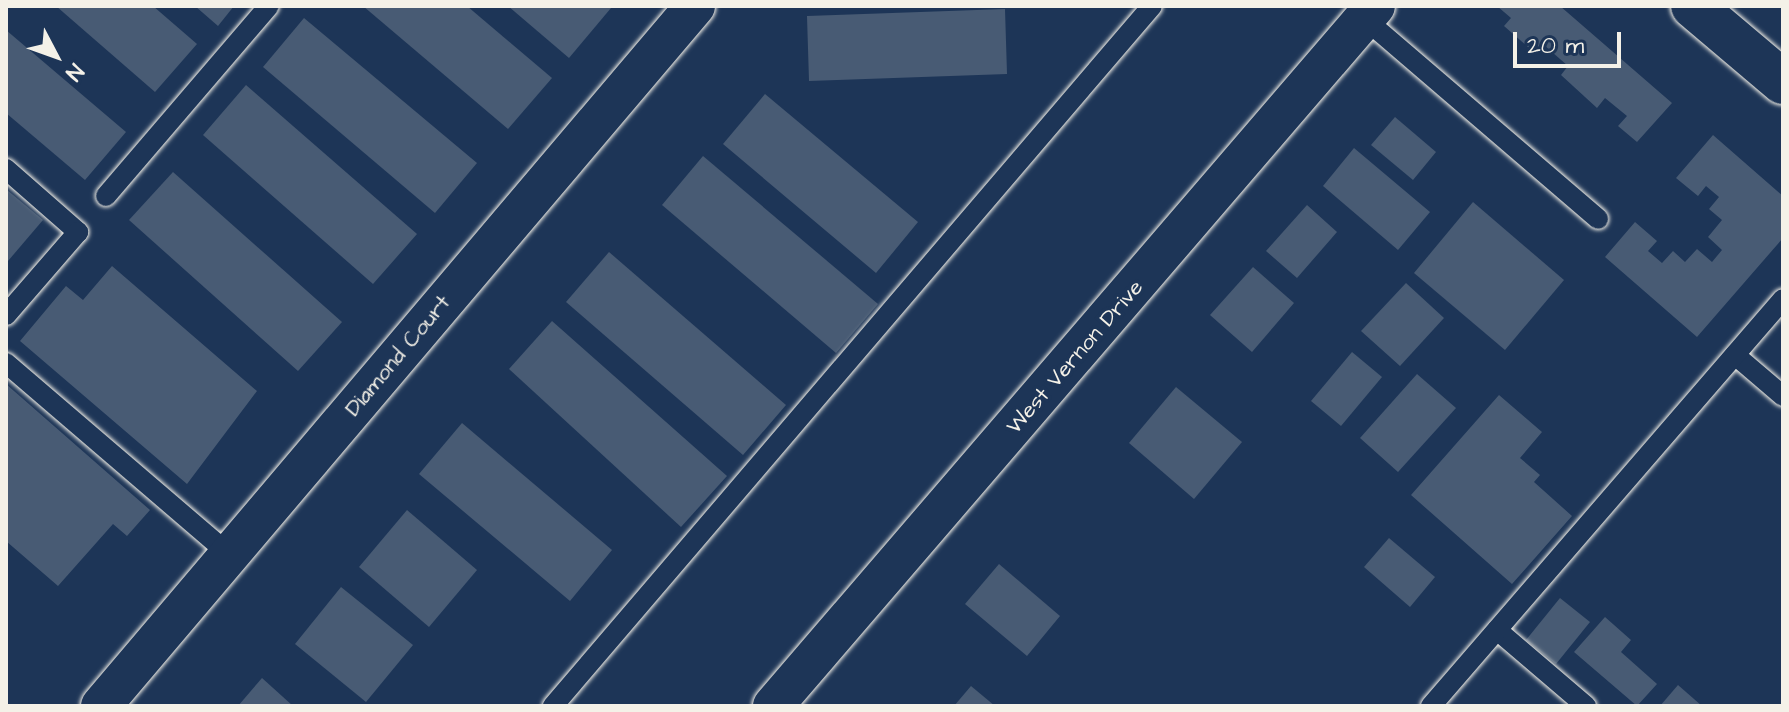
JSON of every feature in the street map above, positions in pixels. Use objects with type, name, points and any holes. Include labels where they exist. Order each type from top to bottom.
[{"type":"main road","points":[[1693,6],[1783,82]]},
{"type":"street","name":"Diamond Court","points":[[101,706],[695,6]]},
{"type":"street","name":"West Vernon Drive","points":[[773,706],[1370,12]]},
{"type":"lane","points":[[106,196],[269,6]]},
{"type":"lane","points":[[553,706],[1152,6]]},
{"type":"lane","points":[[1370,12],[1598,219]]},
{"type":"lane","points":[[6,169],[78,232],[6,315]]},
{"type":"lane","points":[[1431,706],[1783,299]]},
{"type":"lane","points":[[1735,355],[1783,396]]},
{"type":"lane","points":[[6,363],[229,554]]},
{"type":"lane","points":[[1497,630],[1586,706]]},
{"type":"building","points":[[56,6],[153,6],[197,44],[155,92]]},
{"type":"building","points":[[195,6],[234,6],[218,26]]},
{"type":"building","points":[[363,6],[467,6],[552,78],[508,129]]},
{"type":"building","points":[[508,6],[608,6],[611,8],[569,58]]},
{"type":"building","points":[[1497,6],[1560,6],[1672,103],[1637,142],[1618,126],[1627,116],[1605,98],[1597,108],[1561,75],[1568,66],[1544,45],[1536,54],[1504,26],[1511,18]]},
{"type":"building","points":[[1005,9],[1007,74],[809,81],[807,16]]},
{"type":"building","points":[[304,18],[477,163],[435,213],[263,67]]},
{"type":"building","points":[[6,30],[126,132],[85,180],[6,113]]},
{"type":"building","points":[[246,85],[417,234],[373,284],[203,135]]},
{"type":"building","points":[[765,94],[918,222],[876,273],[723,144]]},
{"type":"building","points":[[1395,117],[1436,152],[1413,180],[1371,145]]},
{"type":"building","points":[[1713,135],[1783,196],[1783,238],[1697,337],[1605,257],[1635,222],[1657,241],[1648,251],[1662,263],[1673,251],[1685,262],[1697,249],[1712,262],[1722,250],[1708,237],[1722,220],[1709,209],[1719,197],[1706,186],[1698,196],[1676,178]]},
{"type":"building","points":[[1354,148],[1430,212],[1398,250],[1323,186]]},
{"type":"building","points":[[703,156],[878,304],[836,353],[662,205]]},
{"type":"building","points":[[173,172],[342,322],[298,371],[129,220]]},
{"type":"building","points":[[6,189],[43,220],[8,261],[6,259]]},
{"type":"building","points":[[1473,202],[1564,280],[1505,350],[1414,273]]},
{"type":"building","points":[[1307,205],[1337,232],[1297,278],[1266,251]]},
{"type":"building","points":[[609,252],[786,405],[743,455],[566,302]]},
{"type":"building","points":[[112,266],[257,391],[187,484],[20,341],[66,286],[83,300]]},
{"type":"building","points":[[1253,267],[1294,303],[1252,352],[1210,315]]},
{"type":"building","points":[[1406,283],[1444,318],[1400,366],[1361,331]]},
{"type":"building","points":[[552,321],[727,476],[681,527],[509,369]]},
{"type":"building","points":[[1352,352],[1382,377],[1341,426],[1311,401]]},
{"type":"building","points":[[1417,374],[1456,408],[1398,472],[1360,438]]},
{"type":"building","points":[[6,384],[150,510],[127,536],[113,524],[58,586],[6,541]]},
{"type":"building","points":[[1176,387],[1242,442],[1194,499],[1129,443]]},
{"type":"building","points":[[1499,395],[1542,432],[1520,458],[1540,475],[1534,482],[1572,516],[1512,584],[1411,495]]},
{"type":"building","points":[[462,423],[612,550],[570,601],[419,474]]},
{"type":"building","points":[[407,510],[477,570],[429,627],[359,567]]},
{"type":"building","points":[[1389,538],[1435,577],[1410,607],[1364,567]]},
{"type":"building","points":[[999,564],[1060,616],[1027,656],[965,604]]},
{"type":"building","points":[[341,587],[413,645],[366,702],[295,644]]},
{"type":"building","points":[[1560,598],[1590,622],[1556,664],[1526,640]]},
{"type":"building","points":[[1605,617],[1631,640],[1621,652],[1657,684],[1637,706],[1574,652]]},
{"type":"building","points":[[262,678],[293,706],[238,706]]},
{"type":"building","points":[[1678,685],[1702,706],[1660,706]]},
{"type":"building","points":[[971,686],[995,706],[954,706]]}]
